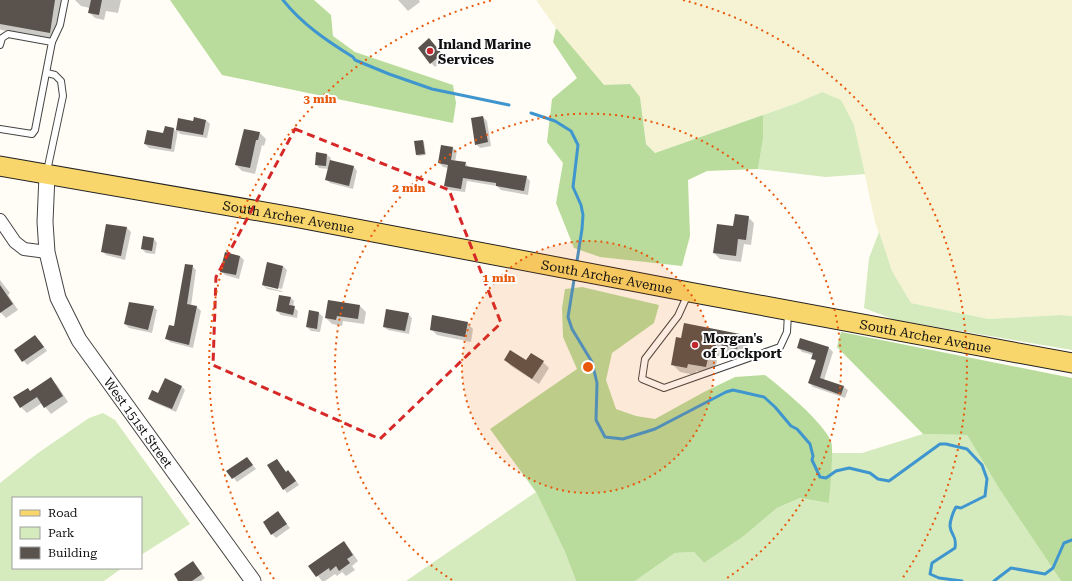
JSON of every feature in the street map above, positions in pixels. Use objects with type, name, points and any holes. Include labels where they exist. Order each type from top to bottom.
[{"type":"main road","name":"South Archer Avenue","points":[[0,166],[299,218],[1072,363]]},
{"type":"street","name":"West 151st Street","points":[[47,175],[45,222],[47,252],[58,298],[79,340],[253,581]]},
{"type":"street","points":[[0,220],[15,242],[24,249],[47,252]]},
{"type":"lane","points":[[0,129],[32,134],[35,130],[52,42],[60,26],[65,0]]},
{"type":"lane","points":[[0,45],[2,38],[8,34],[52,42]]},
{"type":"lane","points":[[47,73],[55,75],[61,81],[63,96],[47,175]]},
{"type":"lane","points":[[689,292],[678,316],[645,359],[642,379],[664,388],[780,347],[787,332],[788,310]]},
{"type":"highlighted area","points":[[295,129],[449,190],[501,323],[380,439],[213,365],[216,277]]},
{"type":"shaded area","points":[[536,0],[1072,0],[1072,316],[1060,315],[989,319],[911,303],[892,271],[875,222],[854,125],[822,92],[797,103],[655,153],[646,144],[640,97],[630,84],[604,86],[556,28]]},
{"type":"green space","points":[[170,0],[314,0],[331,15],[333,36],[355,52],[453,85],[456,103],[453,123],[222,75]]},
{"type":"green space","points":[[556,28],[604,85],[630,84],[640,97],[646,144],[655,153],[763,115],[763,139],[758,169],[707,171],[688,180],[690,236],[682,266],[600,257],[574,248],[556,203],[563,163],[547,142],[552,99],[577,78],[553,42]]},
{"type":"green space","points":[[822,92],[841,100],[854,125],[865,174],[826,177],[758,169],[763,139],[763,115]]},
{"type":"green space","points":[[879,232],[892,271],[911,303],[989,319],[1060,315],[1072,316],[1072,350],[895,320],[864,308],[869,258]]},
{"type":"green space","points":[[582,287],[659,305],[654,323],[612,353],[606,380],[616,409],[636,416],[655,419],[735,377],[765,375],[811,415],[831,441],[832,461],[829,503],[800,498],[777,508],[744,536],[704,563],[694,552],[675,553],[635,581],[576,581],[565,552],[536,492],[490,429],[577,369],[563,337],[562,308],[565,289]]},
{"type":"green space","points":[[841,332],[1072,378],[1072,581],[1061,581],[1000,490],[967,435],[923,434],[837,347]]},
{"type":"green space","points":[[103,413],[115,420],[190,524],[142,554],[142,497],[12,497],[12,569],[121,569],[104,581],[0,581],[0,483],[38,453],[89,418]]},
{"type":"green space","points":[[923,434],[967,435],[1000,490],[1061,581],[635,581],[675,553],[694,552],[704,563],[744,536],[777,508],[800,498],[829,503],[832,453],[862,453]]},
{"type":"green space","points":[[536,492],[565,552],[576,581],[406,581]]},
{"type":"building","points":[[0,0],[55,0],[50,33],[0,24]]},
{"type":"building","points":[[91,0],[102,0],[99,15],[88,13]]},
{"type":"building","name":"Inland Marine Services","points":[[429,38],[442,54],[430,64],[418,48]]},
{"type":"building","points":[[483,116],[488,142],[475,145],[471,118]]},
{"type":"building","points":[[194,117],[206,120],[203,135],[176,130],[178,118],[193,121]]},
{"type":"building","points":[[165,126],[174,128],[171,149],[144,144],[147,130],[163,133]]},
{"type":"building","points":[[244,129],[260,132],[258,140],[256,140],[250,168],[235,165]]},
{"type":"building","points":[[423,140],[425,154],[416,155],[414,141]]},
{"type":"building","points":[[441,145],[453,147],[451,160],[466,162],[465,166],[527,176],[524,191],[496,186],[496,183],[463,178],[461,189],[444,186],[448,165],[438,163]]},
{"type":"building","points":[[316,152],[327,154],[326,166],[315,165]]},
{"type":"building","points":[[330,160],[354,166],[349,186],[325,180]]},
{"type":"building","points":[[735,214],[749,216],[746,240],[738,239],[736,256],[713,253],[717,224],[733,226]]},
{"type":"building","points":[[106,224],[127,227],[121,256],[101,252]]},
{"type":"building","points":[[143,236],[154,238],[152,251],[141,249]]},
{"type":"building","points":[[225,252],[240,256],[236,275],[220,272]]},
{"type":"building","points":[[267,262],[283,266],[278,289],[262,285]]},
{"type":"building","points":[[185,264],[193,265],[187,304],[197,306],[189,345],[165,339],[169,325],[174,326]]},
{"type":"building","points":[[0,285],[13,304],[0,313]]},
{"type":"building","points":[[279,295],[291,297],[289,305],[295,306],[293,315],[276,311]]},
{"type":"building","points":[[328,300],[360,305],[358,319],[337,316],[336,320],[325,318]]},
{"type":"building","points":[[129,302],[154,306],[148,330],[124,324]]},
{"type":"building","points":[[386,309],[409,313],[405,331],[383,327]]},
{"type":"building","points":[[309,310],[319,312],[317,329],[306,327]]},
{"type":"building","points":[[432,315],[468,322],[465,337],[430,330]]},
{"type":"building","name":"Morgan's of Lockport","points":[[684,323],[740,334],[737,349],[716,344],[715,350],[710,349],[706,367],[688,364],[687,368],[671,365],[676,337],[681,338]]},
{"type":"building","points":[[35,335],[44,347],[22,362],[14,350]]},
{"type":"building","points":[[800,338],[829,347],[820,378],[844,386],[841,395],[808,383],[816,360],[811,359],[813,353],[797,348]]},
{"type":"building","points":[[510,350],[526,360],[531,353],[544,361],[532,379],[504,360]]},
{"type":"building","points":[[51,377],[63,396],[44,408],[37,397],[20,408],[13,397],[28,388],[30,391]]},
{"type":"building","points":[[165,378],[182,386],[172,409],[148,399],[152,390],[158,393]]},
{"type":"building","points":[[247,457],[253,465],[232,479],[226,471]]},
{"type":"building","points":[[277,459],[286,472],[288,470],[296,481],[283,490],[267,465]]},
{"type":"building","points":[[278,511],[287,524],[271,535],[263,522]]},
{"type":"building","points":[[344,541],[353,555],[347,559],[350,563],[339,571],[336,566],[330,571],[329,568],[316,577],[308,566]]},
{"type":"building","points":[[193,561],[202,574],[192,581],[178,581],[174,574]]},
{"type":"waterway","points":[[283,0],[298,17],[355,60],[432,89],[509,105]]},
{"type":"waterway","points":[[531,113],[555,121],[571,131],[578,145],[573,187],[581,205],[583,215],[577,261]]},
{"type":"waterway","points":[[574,280],[568,317],[572,329],[592,362],[597,383],[596,420],[605,437],[623,439],[655,429],[726,392],[733,390],[764,397],[775,407],[791,426],[797,429],[810,444],[813,456],[812,460],[820,477],[826,478],[836,471],[849,468],[870,473],[878,479],[889,481],[940,444],[967,449],[982,465],[987,479],[985,496],[961,508],[956,507],[950,526],[951,532],[955,538],[955,548],[932,563],[930,574],[939,578],[962,581]]},
{"type":"waterway","points":[[994,581],[1011,568],[1045,574],[1053,568],[1064,543],[1072,540]]},
{"type":"place","name":"Inland Marine Services","points":[[430,51]]},
{"type":"place","name":"Morgan's of Lockport","points":[[695,345]]}]
